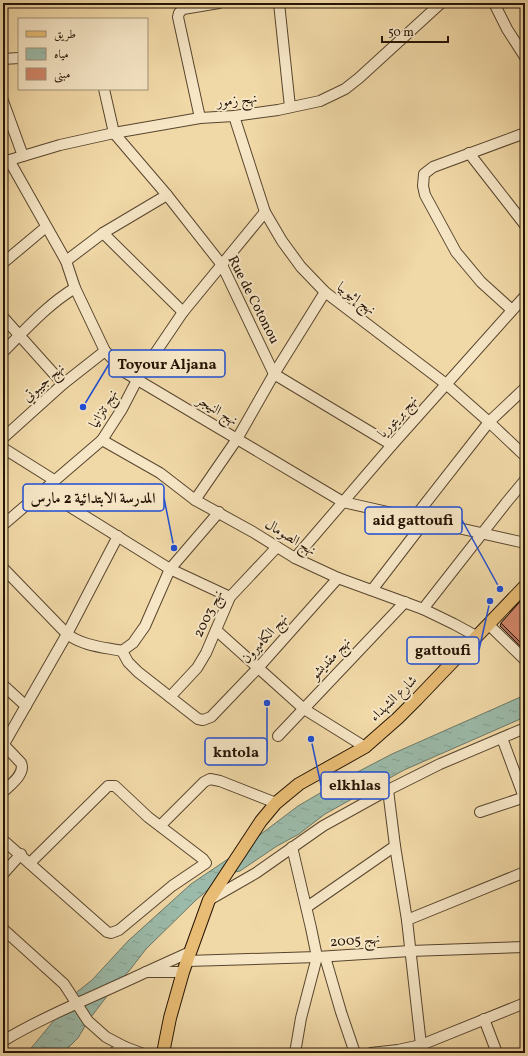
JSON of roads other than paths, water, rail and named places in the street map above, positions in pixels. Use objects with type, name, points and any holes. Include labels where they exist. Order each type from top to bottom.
[{"type":"main road","name":"شارع الشهداء","points":[[163,1053],[170,1018],[187,962],[210,900],[261,822],[276,803],[299,784],[365,747],[417,699],[525,586]]},
{"type":"street","points":[[200,118],[178,17],[179,13],[183,9],[219,3]]},
{"type":"street","points":[[279,3],[290,107]]},
{"type":"street","name":"نهج زمور","points":[[6,161],[114,133],[200,118],[234,116],[320,101],[345,89],[360,78],[441,3]]},
{"type":"street","points":[[494,3],[507,29],[521,44],[525,57]]},
{"type":"street","points":[[3,59],[18,58]]},
{"type":"street","name":"Rue de Cotonou","points":[[104,90],[114,133],[167,195],[222,265],[274,374]]},
{"type":"street","points":[[3,101],[23,156]]},
{"type":"street","name":"نهج إثيوبيا","points":[[234,116],[265,212],[282,241],[301,267],[325,292],[446,384],[525,456]]},
{"type":"street","points":[[512,310],[481,282],[456,252],[425,195],[422,179],[428,170],[468,153],[525,133]]},
{"type":"street","points":[[468,153],[525,225]]},
{"type":"street","name":"نهج النيجر","points":[[6,161],[66,261],[75,288],[105,351],[126,372],[137,380],[343,502],[525,543]]},
{"type":"street","points":[[66,261],[103,233],[167,195]]},
{"type":"street","name":"نهج تنزانيا","points":[[3,524],[102,440],[122,409],[137,380],[183,312],[265,212]]},
{"type":"street","points":[[3,263],[46,227]]},
{"type":"street","points":[[103,233],[183,312]]},
{"type":"street","points":[[3,352],[59,297],[75,288]]},
{"type":"street","points":[[196,500],[237,439],[274,374],[325,292]]},
{"type":"street","name":"نهج بريتوريا","points":[[295,558],[392,445],[525,296]]},
{"type":"street","points":[[3,317],[63,384]]},
{"type":"street","name":"نهج جيبوتي","points":[[3,438],[63,384],[105,351]]},
{"type":"street","points":[[274,374],[392,445]]},
{"type":"street","points":[[414,518],[489,422],[525,388]]},
{"type":"street","name":"نهج الصومال","points":[[102,440],[160,473],[196,500],[219,512],[295,558],[338,578],[423,609],[476,636]]},
{"type":"street","points":[[3,448],[54,480]]},
{"type":"street","points":[[423,609],[525,480]]},
{"type":"street","points":[[43,490],[170,569],[230,597]]},
{"type":"street","points":[[3,568],[74,640],[122,651],[133,643],[146,626],[170,569],[219,512]]},
{"type":"street","points":[[372,590],[425,521]]},
{"type":"street","points":[[3,792],[20,774],[22,766],[3,744],[67,634],[118,536]]},
{"type":"street","name":"نهج 2003","points":[[170,697],[197,668],[206,653],[230,597],[277,547]]},
{"type":"street","name":"نهج الكاميرون","points":[[170,697],[198,719],[203,720],[211,717],[258,668],[338,578]]},
{"type":"street","name":"نهج مقديشو","points":[[278,736],[405,602]]},
{"type":"street","points":[[488,624],[525,660]]},
{"type":"street","points":[[216,630],[304,709],[365,747]]},
{"type":"street","points":[[122,651],[128,662],[138,672],[170,697]]},
{"type":"street","points":[[3,685],[26,706]]},
{"type":"street","points":[[210,900],[256,872],[323,826],[388,790],[440,764],[525,728]]},
{"type":"street","points":[[480,812],[525,798],[502,738]]},
{"type":"street","points":[[160,826],[204,782],[210,780],[220,781],[276,803]]},
{"type":"street","points":[[3,840],[21,854],[107,932],[116,932],[120,930],[172,886],[206,863],[203,859],[140,810],[115,786],[110,785],[30,862]]},
{"type":"street","points":[[388,790],[407,920],[423,1049]]},
{"type":"street","points":[[307,908],[395,846]]},
{"type":"street","points":[[292,847],[321,957],[356,1053]]},
{"type":"street","points":[[3,874],[21,854]]},
{"type":"street","points":[[407,920],[525,872]]},
{"type":"street","points":[[3,929],[64,984],[88,1022],[106,1037],[141,1053]]},
{"type":"street","name":"نهج 2005","points":[[146,972],[187,962],[525,947]]},
{"type":"street","points":[[295,1053],[301,1018],[321,957]]},
{"type":"street","points":[[3,1041],[17,1032],[77,1003],[146,972],[187,962]]},
{"type":"street","points":[[371,1053],[423,1049],[484,1019],[525,1003]]},
{"type":"street","points":[[484,1019],[497,1053]]},
{"type":"street","points":[[113,1053],[125,1047]]},
{"type":"water","points":[[525,695],[525,717],[404,770],[325,814],[299,834],[277,846],[240,871],[226,874],[195,901],[146,949],[88,1021],[78,1038],[63,1053],[27,1053],[61,1012],[71,1003],[72,996],[92,980],[128,941],[191,884],[228,859],[298,806],[344,779],[392,754]]},
{"type":"place","name":"Toyour Aljana","points":[[83,407]]},
{"type":"place","name":"المدرسة الابتدائية 2 مارس","points":[[174,548]]},
{"type":"place","name":"aid gattoufi","points":[[500,589]]},
{"type":"place","name":"gattoufi","points":[[490,601]]},
{"type":"place","name":"kntola","points":[[267,703]]},
{"type":"place","name":"elkhlas","points":[[311,739]]}]
